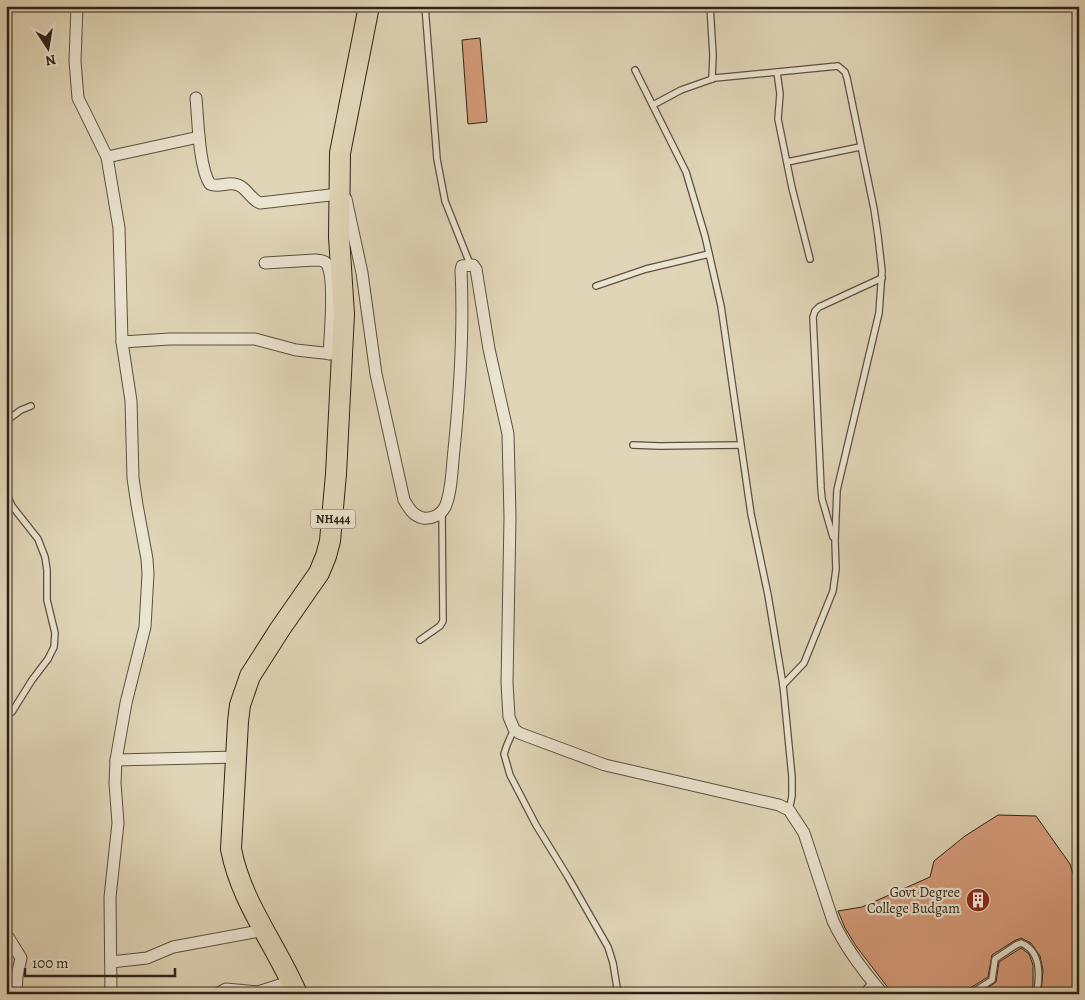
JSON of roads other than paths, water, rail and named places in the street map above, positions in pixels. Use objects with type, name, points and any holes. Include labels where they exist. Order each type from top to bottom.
[{"type":"highway","name":"NH444","points":[[295,988],[241,884],[234,865],[231,849],[240,705],[250,676],[314,580],[326,556],[333,518],[336,355],[344,314],[339,237],[340,153],[369,6]]},
{"type":"street","points":[[77,6],[76,70],[78,98],[107,157],[119,228],[122,342],[131,401],[134,487],[148,574],[145,627],[126,703],[116,760],[115,783],[118,823],[110,897],[111,994]]},
{"type":"street","points":[[196,98],[206,176],[212,185],[236,184],[260,203],[339,185],[358,249],[376,374],[404,500],[411,512],[423,518],[436,516],[442,512],[448,498],[462,355],[461,270],[462,266],[470,264],[476,269],[508,434],[510,517],[508,683],[509,717],[514,730],[605,765],[779,805],[789,810],[804,833],[838,933],[862,970],[883,994]]},
{"type":"street","points":[[107,157],[200,136]]},
{"type":"street","points":[[122,342],[170,339],[248,339],[296,350],[336,355],[331,282],[325,263],[322,260],[265,263]]},
{"type":"street","points":[[116,760],[237,757]]},
{"type":"street","points":[[111,962],[147,958],[173,947],[265,930]]},
{"type":"street","points":[[8,937],[21,958],[16,994]]},
{"type":"street","points":[[217,994],[226,989],[258,992],[295,988]]},
{"type":"lane","points":[[425,6],[436,149],[440,176],[445,201],[470,264]]},
{"type":"lane","points":[[710,6],[713,55],[712,79]]},
{"type":"lane","points":[[652,106],[680,90],[712,79],[838,66],[842,68],[847,78],[874,209],[882,278],[878,313],[838,490],[835,541],[836,569],[832,591],[804,663],[783,685]]},
{"type":"lane","points":[[634,70],[686,172],[709,254],[726,337],[751,514],[768,595],[783,685],[792,777],[792,796],[789,810]]},
{"type":"lane","points":[[777,72],[780,94],[778,116],[810,259]]},
{"type":"lane","points":[[787,162],[860,147]]},
{"type":"lane","points":[[596,286],[646,268],[709,254]]},
{"type":"lane","points":[[835,541],[826,515],[820,488],[815,311],[819,307],[882,278]]},
{"type":"lane","points":[[6,421],[20,410],[31,406]]},
{"type":"lane","points":[[633,444],[660,446],[740,445]]},
{"type":"lane","points":[[6,492],[12,506],[38,539],[45,557],[47,600],[56,634],[54,648],[48,659],[12,712],[6,715]]},
{"type":"lane","points":[[420,640],[444,621],[442,512]]},
{"type":"lane","points":[[514,730],[506,744],[504,754],[510,775],[536,824],[608,947],[613,963],[618,994]]},
{"type":"lane","points":[[970,994],[992,980],[994,962],[998,956],[1021,943],[1031,951],[1038,964],[1040,974],[1037,991]]},
{"type":"lane","points":[[862,994],[872,982]]},
{"type":"place","name":"Govt Degree College Budgam","points":[[978,900]]}]
